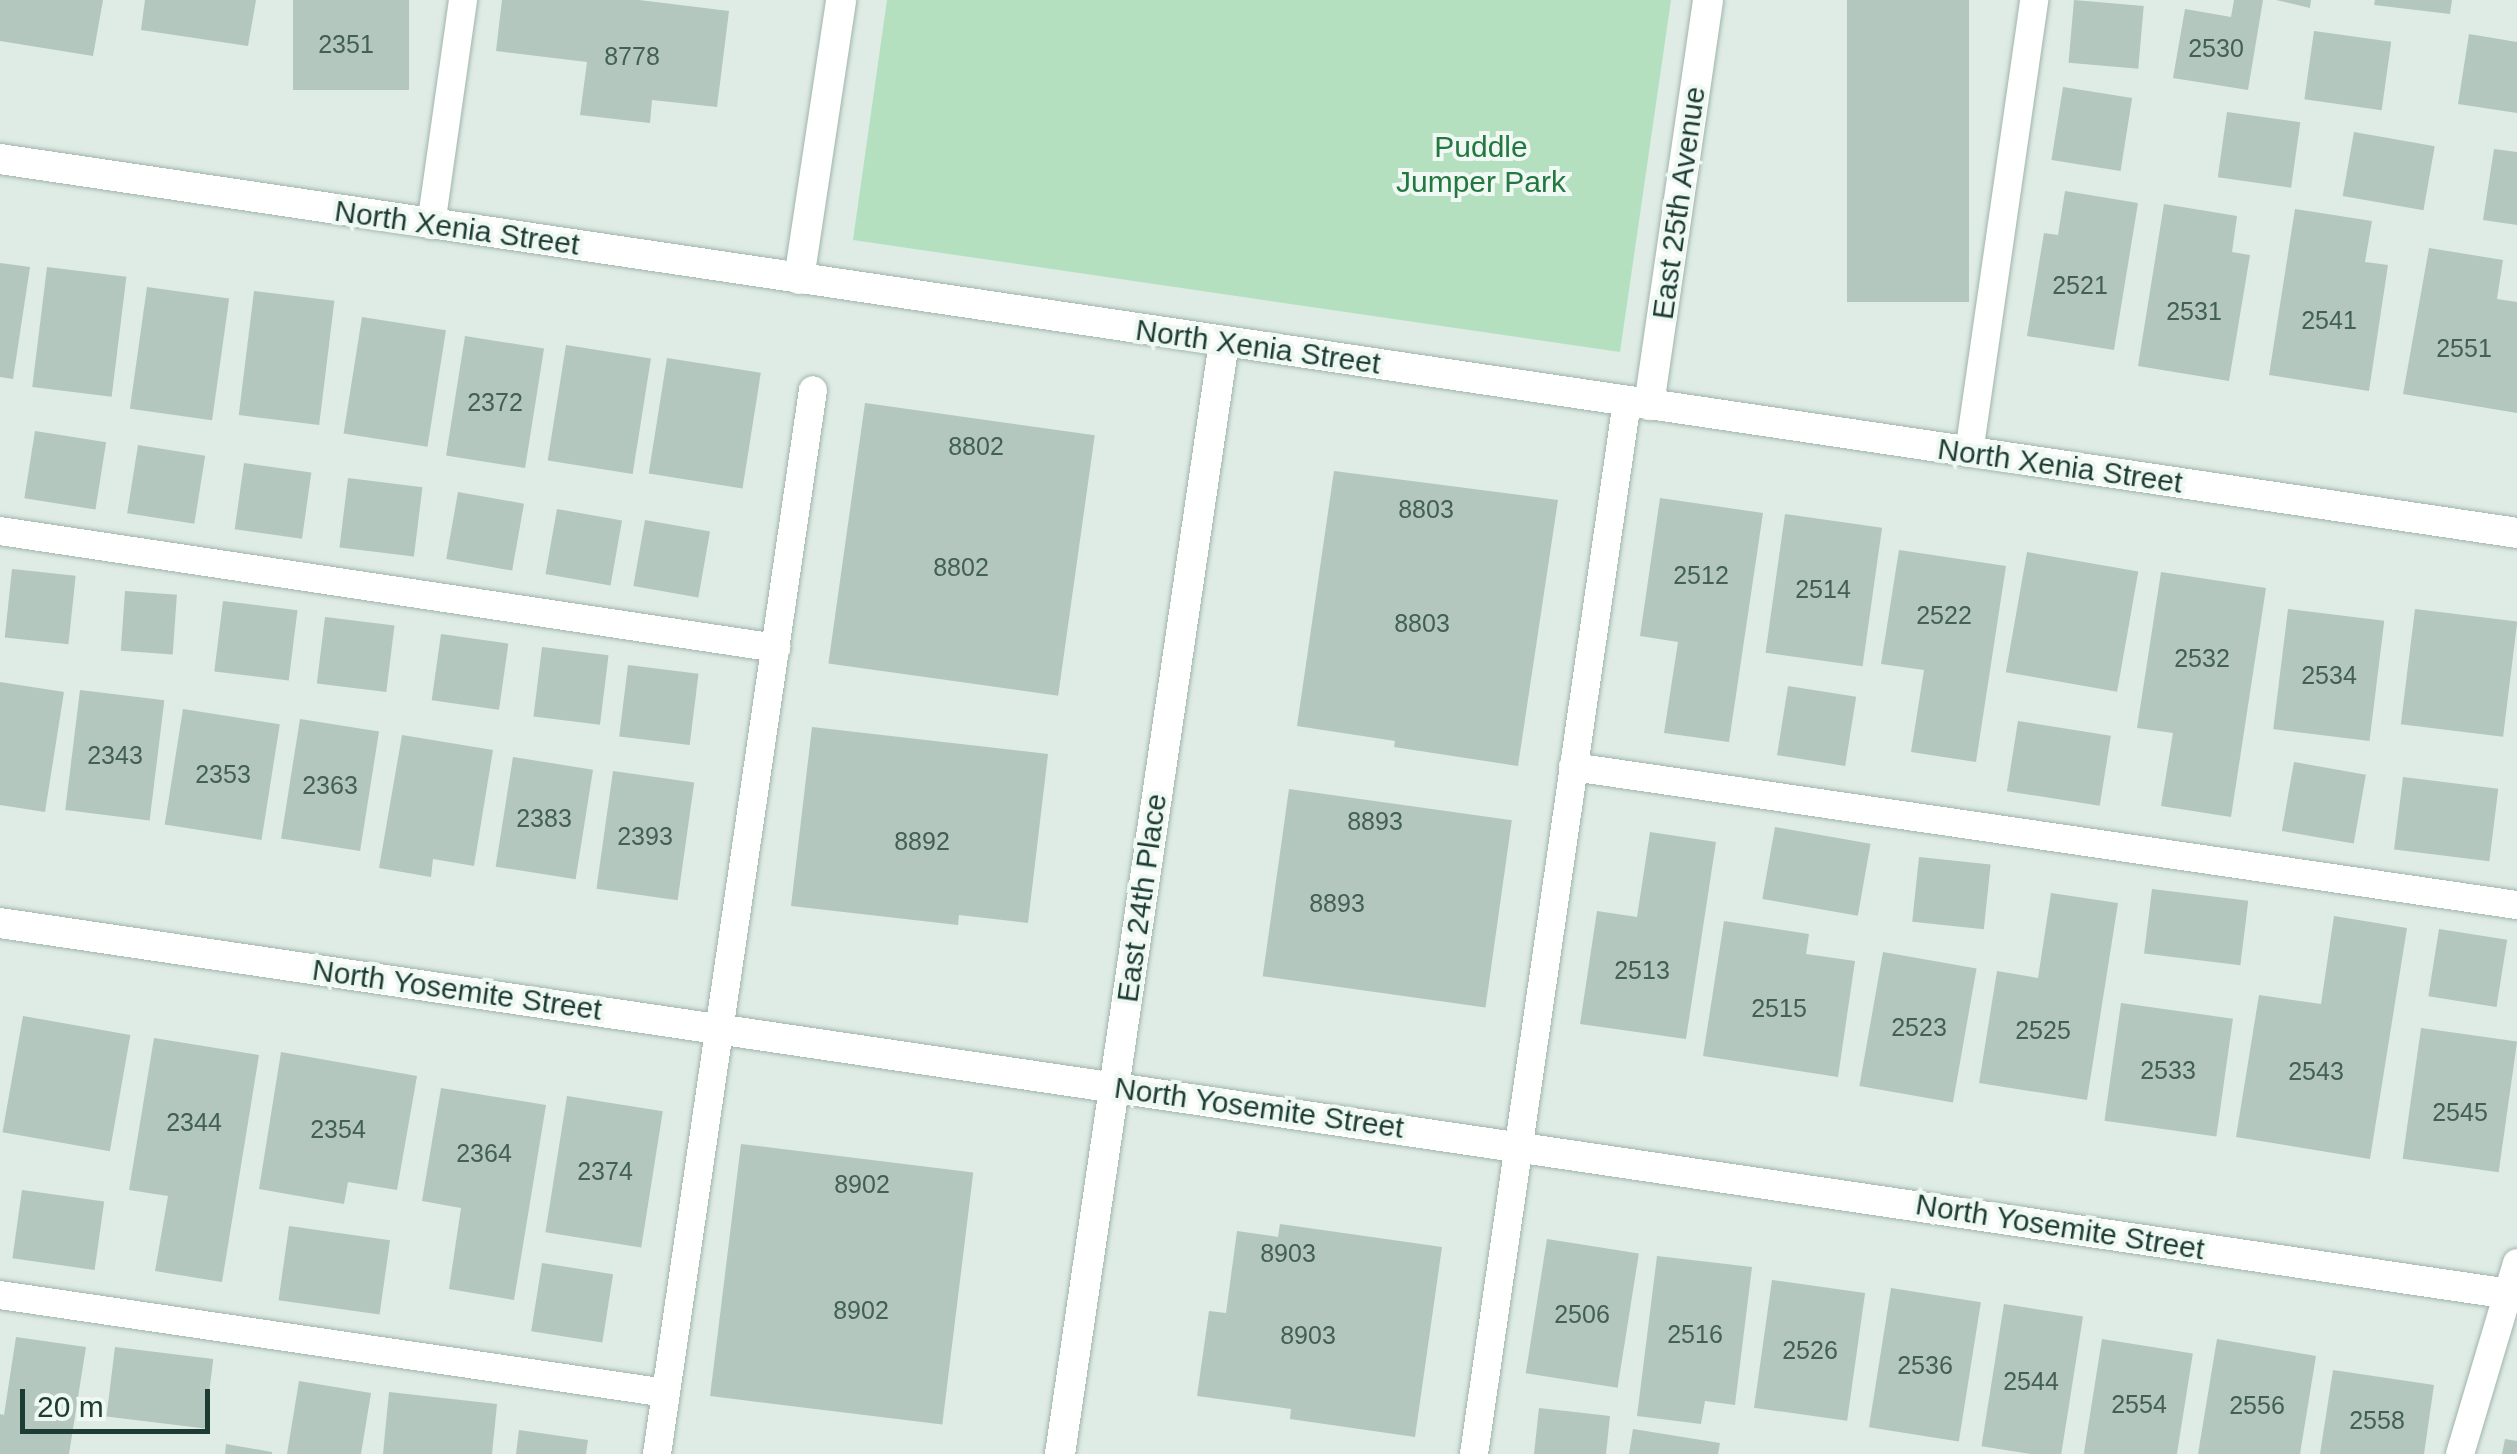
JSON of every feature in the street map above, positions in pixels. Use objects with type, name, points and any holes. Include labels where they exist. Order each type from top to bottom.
[{"type":"street","points":[[799,279],[841,0]]},
{"type":"street","name":"East 25th Avenue","points":[[1638,404],[1708,0]]},
{"type":"street","name":"North Xenia Street","points":[[0,160],[2517,533]]},
{"type":"street","name":"East 24th Place","points":[[1060,1454],[1224,342]]},
{"type":"street","name":"North Yosemite Street","points":[[0,923],[2512,1294]]},
{"type":"lane","points":[[431,225],[463,0]]},
{"type":"lane","points":[[1969,452],[2034,0]]},
{"type":"lane","points":[[657,1454],[814,390]]},
{"type":"lane","points":[[1474,1454],[1573,767],[1638,404]]},
{"type":"lane","points":[[0,530],[776,648]]},
{"type":"lane","points":[[1573,767],[2517,905]]},
{"type":"lane","points":[[2460,1454],[2512,1294],[2517,1264]]},
{"type":"lane","points":[[0,1296],[666,1394]]},
{"type":"green space","name":"Puddle Jumper Park","points":[[887,0],[1671,0],[1620,352],[853,240]]},
{"type":"building","points":[[0,0],[103,0],[93,56],[0,41]]},
{"type":"building","points":[[145,0],[256,0],[248,46],[141,30]]},
{"type":"building","points":[[293,0],[409,0],[409,90],[293,90]]},
{"type":"building","points":[[502,0],[639,0],[729,11],[717,107],[652,100],[650,123],[580,115],[587,62],[496,51]]},
{"type":"building","points":[[1847,0],[1969,0],[1969,302],[1847,302]]},
{"type":"building","points":[[2074,0],[2144,6],[2138,69],[2069,63]]},
{"type":"building","points":[[2234,0],[2263,0],[2248,90],[2173,78],[2185,9],[2231,17]]},
{"type":"building","points":[[2276,0],[2311,0],[2310,8]]},
{"type":"building","points":[[2375,0],[2452,0],[2450,14],[2374,5]]},
{"type":"building","points":[[2314,31],[2391,42],[2382,110],[2304,99]]},
{"type":"building","points":[[2469,34],[2517,42],[2517,113],[2458,104]]},
{"type":"building","points":[[2063,87],[2132,98],[2121,171],[2051,160]]},
{"type":"building","points":[[2227,112],[2300,122],[2291,188],[2218,177]]},
{"type":"building","points":[[2354,132],[2435,146],[2423,210],[2343,196]]},
{"type":"building","points":[[2494,149],[2517,152],[2517,225],[2483,220]]},
{"type":"building","points":[[2065,191],[2138,203],[2114,350],[2027,336],[2044,233],[2058,235]]},
{"type":"building","points":[[2164,204],[2237,216],[2232,252],[2250,255],[2229,381],[2138,366]]},
{"type":"building","points":[[2295,209],[2372,221],[2365,262],[2388,265],[2369,391],[2269,375]]},
{"type":"building","points":[[2429,248],[2503,260],[2497,299],[2517,302],[2517,413],[2403,394]]},
{"type":"building","points":[[0,263],[30,267],[13,379],[0,377]]},
{"type":"building","points":[[47,267],[126,277],[112,397],[32,387]]},
{"type":"building","points":[[147,287],[229,299],[212,420],[130,409]]},
{"type":"building","points":[[254,291],[334,301],[319,425],[239,415]]},
{"type":"building","points":[[362,317],[446,330],[427,447],[344,434]]},
{"type":"building","points":[[465,336],[544,349],[525,468],[446,456]]},
{"type":"building","points":[[566,345],[651,358],[633,474],[548,461]]},
{"type":"building","points":[[667,358],[761,373],[743,488],[649,474]]},
{"type":"building","points":[[865,403],[1095,435],[1058,696],[828,663]]},
{"type":"building","points":[[35,431],[106,442],[95,509],[24,498]]},
{"type":"building","points":[[138,445],[205,456],[194,524],[127,513]]},
{"type":"building","points":[[244,463],[311,472],[302,539],[235,529]]},
{"type":"building","points":[[1334,471],[1558,500],[1518,766],[1394,747],[1395,741],[1297,726]]},
{"type":"building","points":[[348,478],[422,487],[414,557],[339,547]]},
{"type":"building","points":[[458,492],[524,504],[512,571],[446,559]]},
{"type":"building","points":[[1660,498],[1763,513],[1729,742],[1664,733],[1678,642],[1640,636]]},
{"type":"building","points":[[557,509],[622,520],[611,585],[546,574]]},
{"type":"building","points":[[1785,514],[1882,528],[1863,666],[1766,653]]},
{"type":"building","points":[[645,520],[710,531],[698,597],[633,586]]},
{"type":"building","points":[[1899,550],[2006,566],[1976,762],[1911,752],[1924,670],[1881,664]]},
{"type":"building","points":[[2027,552],[2138,572],[2117,692],[2006,672]]},
{"type":"building","points":[[12,569],[76,576],[68,644],[5,638]]},
{"type":"building","points":[[2161,572],[2266,588],[2231,817],[2161,806],[2173,733],[2137,728]]},
{"type":"building","points":[[125,591],[177,595],[173,654],[121,651]]},
{"type":"building","points":[[223,601],[297,610],[289,681],[214,671]]},
{"type":"building","points":[[2288,609],[2384,621],[2370,741],[2273,729]]},
{"type":"building","points":[[2415,609],[2517,622],[2503,737],[2401,724]]},
{"type":"building","points":[[325,617],[394,626],[386,692],[317,684]]},
{"type":"building","points":[[441,634],[508,643],[499,710],[432,700]]},
{"type":"building","points":[[542,647],[609,655],[600,725],[533,716]]},
{"type":"building","points":[[628,665],[698,674],[690,745],[619,736]]},
{"type":"building","points":[[0,682],[64,692],[45,812],[0,805]]},
{"type":"building","points":[[1788,686],[1856,697],[1845,766],[1777,755]]},
{"type":"building","points":[[80,690],[164,700],[150,820],[65,810]]},
{"type":"building","points":[[183,709],[280,724],[261,840],[165,825]]},
{"type":"building","points":[[300,719],[379,732],[360,851],[281,839]]},
{"type":"building","points":[[2018,721],[2111,736],[2100,806],[2007,791]]},
{"type":"building","points":[[812,727],[1048,754],[1028,923],[959,915],[958,925],[791,906]]},
{"type":"building","points":[[402,735],[493,750],[474,866],[433,859],[431,877],[379,868]]},
{"type":"building","points":[[513,757],[593,770],[576,879],[496,867]]},
{"type":"building","points":[[2294,762],[2366,775],[2354,844],[2282,831]]},
{"type":"building","points":[[613,771],[694,782],[678,900],[596,889]]},
{"type":"building","points":[[2403,777],[2498,789],[2489,861],[2394,849]]},
{"type":"building","points":[[1289,789],[1512,820],[1486,1007],[1263,976]]},
{"type":"building","points":[[1775,827],[1871,844],[1858,916],[1762,899]]},
{"type":"building","points":[[1650,832],[1716,842],[1686,1039],[1580,1024],[1597,911],[1637,917]]},
{"type":"building","points":[[1919,857],[1991,865],[1984,929],[1912,922]]},
{"type":"building","points":[[2152,889],[2248,901],[2240,965],[2144,954]]},
{"type":"building","points":[[2051,893],[2118,903],[2087,1100],[1979,1083],[1997,971],[2038,978]]},
{"type":"building","points":[[2334,916],[2407,928],[2370,1159],[2236,1137],[2259,995],[2321,1004]]},
{"type":"building","points":[[1724,921],[1809,934],[1806,954],[1855,961],[1838,1077],[1703,1056]]},
{"type":"building","points":[[2439,929],[2507,940],[2497,1007],[2428,996]]},
{"type":"building","points":[[1883,952],[1977,968],[1953,1102],[1859,1086]]},
{"type":"building","points":[[2121,1003],[2233,1019],[2216,1137],[2104,1121]]},
{"type":"building","points":[[23,1016],[130,1035],[110,1151],[3,1132]]},
{"type":"building","points":[[2421,1028],[2517,1041],[2499,1172],[2403,1159]]},
{"type":"building","points":[[154,1038],[259,1055],[222,1282],[155,1271],[168,1196],[129,1190]]},
{"type":"building","points":[[281,1052],[417,1076],[397,1190],[348,1182],[344,1204],[259,1189]]},
{"type":"building","points":[[441,1088],[546,1105],[514,1300],[449,1289],[461,1208],[422,1201]]},
{"type":"building","points":[[567,1096],[663,1111],[641,1247],[545,1232]]},
{"type":"building","points":[[741,1144],[973,1173],[942,1425],[710,1396]]},
{"type":"building","points":[[22,1190],[104,1202],[95,1270],[12,1258]]},
{"type":"building","points":[[1280,1224],[1442,1247],[1415,1437],[1290,1419],[1291,1409],[1197,1396],[1209,1311],[1226,1313],[1237,1231],[1278,1237]]},
{"type":"building","points":[[289,1226],[390,1240],[380,1314],[279,1300]]},
{"type":"building","points":[[1547,1239],[1639,1254],[1618,1388],[1526,1373]]},
{"type":"building","points":[[1657,1256],[1752,1267],[1735,1405],[1705,1401],[1701,1424],[1637,1416]]},
{"type":"building","points":[[542,1263],[613,1274],[602,1342],[531,1331]]},
{"type":"building","points":[[1772,1280],[1865,1293],[1847,1421],[1754,1408]]},
{"type":"building","points":[[1891,1288],[1981,1302],[1959,1441],[1869,1427]]},
{"type":"building","points":[[2004,1304],[2083,1317],[2061,1454],[1981,1446]]},
{"type":"building","points":[[16,1337],[86,1347],[69,1454],[0,1454],[0,1414],[4,1415]]},
{"type":"building","points":[[2102,1339],[2193,1353],[2177,1454],[2084,1454]]},
{"type":"building","points":[[2217,1339],[2316,1356],[2300,1454],[2198,1454]]},
{"type":"building","points":[[115,1347],[213,1359],[205,1429],[106,1416]]},
{"type":"building","points":[[2333,1370],[2434,1385],[2424,1454],[2320,1454]]},
{"type":"building","points":[[299,1381],[371,1393],[361,1454],[287,1454]]},
{"type":"building","points":[[389,1392],[497,1404],[492,1454],[383,1454]]},
{"type":"building","points":[[1539,1408],[1610,1416],[1606,1454],[1534,1454]]},
{"type":"building","points":[[1633,1429],[1720,1443],[1718,1454],[1629,1454]]},
{"type":"building","points":[[519,1430],[588,1440],[586,1454],[516,1454]]},
{"type":"building","points":[[2505,1439],[2517,1441],[2517,1454],[2502,1454]]},
{"type":"building","points":[[226,1444],[272,1452],[272,1454],[225,1454]]}]
